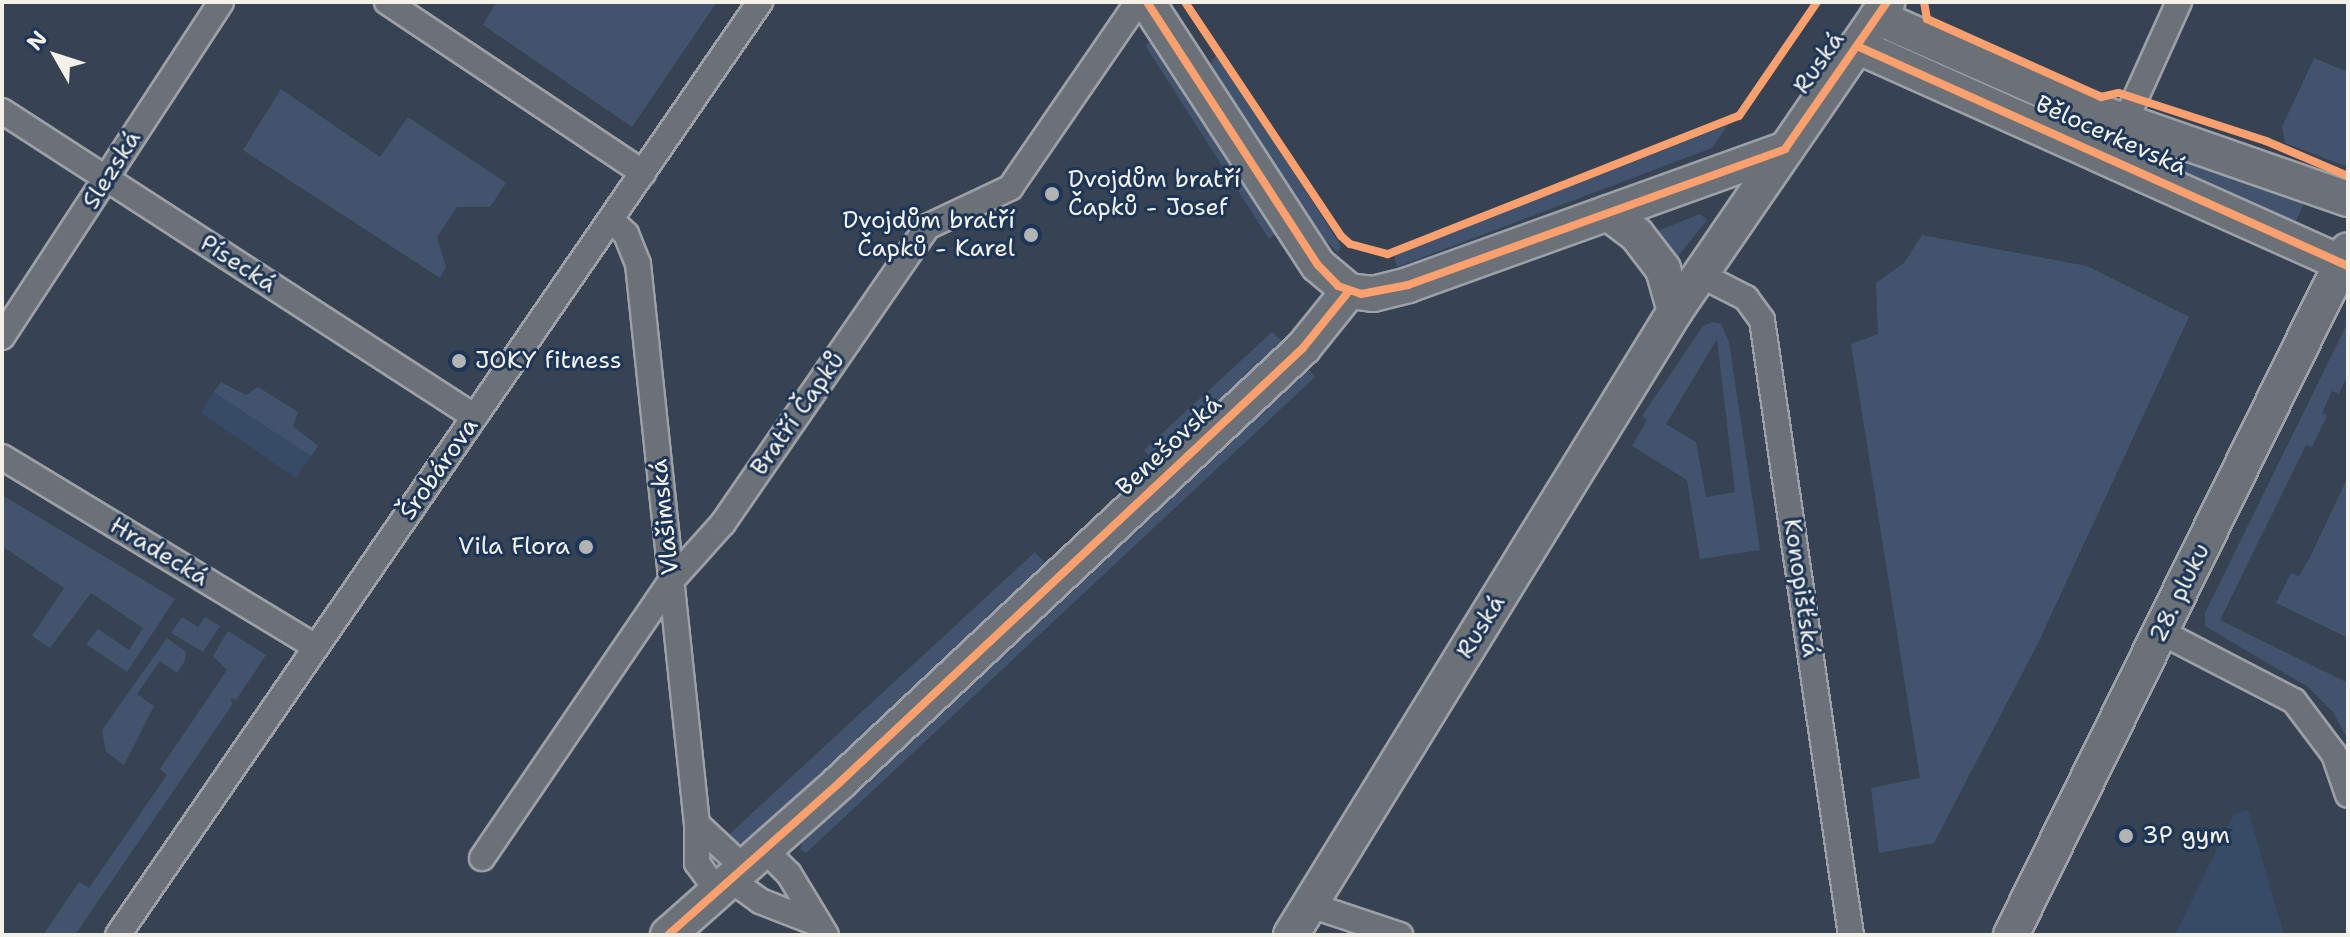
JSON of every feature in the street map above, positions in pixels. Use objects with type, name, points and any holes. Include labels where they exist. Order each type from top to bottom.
[{"type":"street","name":"Slezská","points":[[2,337],[221,2]]},
{"type":"street","points":[[387,2],[643,173]]},
{"type":"street","name":"Šrobárova","points":[[118,935],[760,2]]},
{"type":"street","name":"Bratří Čapků","points":[[482,858],[671,581],[723,523],[927,227],[1010,188],[1138,2]]},
{"type":"street","points":[[1147,2],[1318,265],[1349,291],[1373,294],[1408,285],[1785,149]]},
{"type":"street","points":[[2109,157],[2179,2]]},
{"type":"street","name":"Bělocerkevská","points":[[1882,9],[2126,123],[2348,199]]},
{"type":"street","name":"Ruská","points":[[1291,935],[1675,311],[1882,9]]},
{"type":"street","name":"Bělocerkevská","points":[[1857,46],[2346,260]]},
{"type":"street","name":"Písecká","points":[[2,111],[475,417]]},
{"type":"street","points":[[1608,213],[1637,235],[1663,269],[1675,311]]},
{"type":"street","name":"Vlašimská","points":[[611,220],[626,234],[638,264],[697,824],[697,863],[738,872],[789,874],[821,929]]},
{"type":"street","name":"28. pluku","points":[[2011,935],[2346,260]]},
{"type":"street","name":"Konopišťská","points":[[1699,274],[1746,298],[1762,320],[1851,935]]},
{"type":"street","name":"Benešovská","points":[[668,935],[1303,348],[1349,291]]},
{"type":"street","name":"Hradecká","points":[[2,457],[316,647]]},
{"type":"street","points":[[2161,632],[2294,701],[2334,754],[2348,795]]},
{"type":"street","name":"Vlašimská","points":[[697,824],[760,901],[821,929]]},
{"type":"street","points":[[1310,905],[1400,935]]},
{"type":"shaded area","points":[[496,2],[717,2],[632,127],[483,25]]},
{"type":"shaded area","points":[[1153,40],[1276,233],[1269,239],[1145,45]]},
{"type":"shaded area","points":[[1217,54],[1341,246],[1338,253],[1315,229],[1210,65]]},
{"type":"shaded area","points":[[2314,58],[2348,72],[2348,167],[2285,143],[2282,127]]},
{"type":"shaded area","points":[[281,89],[380,157],[408,117],[506,183],[490,207],[457,207],[437,237],[446,267],[440,278],[243,150]]},
{"type":"shaded area","points":[[1728,125],[1712,148],[1397,267],[1394,256],[1411,248]]},
{"type":"shaded area","points":[[2150,148],[2202,159],[2307,197],[2294,225],[2145,158],[2144,151]]},
{"type":"shaded area","points":[[1700,214],[1707,220],[1675,260],[1655,232]]},
{"type":"shaded area","points":[[1922,235],[2087,266],[2189,317],[2038,643],[1934,843],[1879,853],[1871,788],[1920,778],[1851,344],[1878,334],[1876,283],[1904,263]]},
{"type":"shaded area","points":[[1712,322],[1721,324],[1729,342],[1760,550],[1700,559],[1687,480],[1632,446],[1647,420],[1642,416],[1703,326]],"holes":[[[1717,339],[1735,492],[1706,497],[1696,442],[1666,424]]]},
{"type":"shaded area","points":[[2348,322],[2348,374],[2339,394],[2332,391],[2322,413],[2327,416],[2312,447],[2306,445],[2220,620],[2348,683],[2348,740],[2333,712],[2308,687],[2205,626],[2205,613]]},
{"type":"shaded area","points":[[1272,332],[1291,349],[1263,365],[1155,463],[1144,450]]},
{"type":"shaded area","points":[[1306,366],[1315,377],[806,853],[800,849],[808,828]]},
{"type":"shaded area","points":[[221,382],[246,395],[258,387],[298,412],[293,426],[318,446],[311,456],[214,392]]},
{"type":"shaded area","points":[[216,388],[313,453],[296,478],[201,413]]},
{"type":"shaded area","points":[[2348,477],[2348,638],[2276,603],[2291,573],[2299,576],[2310,557]]},
{"type":"shaded area","points":[[2,495],[175,599],[127,672],[86,644],[98,629],[129,650],[143,628],[91,593],[50,648],[32,636],[64,588],[2,546]]},
{"type":"shaded area","points":[[1035,552],[1046,564],[756,836],[744,843],[723,840]]},
{"type":"shaded area","points":[[182,617],[198,627],[205,617],[220,626],[203,652],[171,633]]},
{"type":"shaded area","points":[[228,631],[266,655],[236,700],[231,698],[232,705],[75,935],[43,935],[79,882],[89,888],[167,775],[160,769],[227,670],[213,656]]},
{"type":"shaded area","points":[[167,638],[186,652],[185,661],[177,673],[160,661],[137,694],[154,706],[124,765],[106,752],[102,730]]},
{"type":"shaded area","points":[[2248,810],[2284,935],[2175,935],[2234,814]]},
{"type":"cycle path","points":[[1147,2],[1318,265],[1338,286],[1361,294],[1408,285],[1785,149],[1887,2]]},
{"type":"cycle path","points":[[1185,2],[1341,236],[1350,244],[1388,254],[1739,116],[1817,2]]},
{"type":"cycle path","points":[[1924,2],[1927,19],[2101,97],[2119,93],[2266,141],[2348,176]]},
{"type":"cycle path","points":[[1857,46],[2348,266]]},
{"type":"cycle path","points":[[668,935],[839,783],[1303,348],[1349,291]]},
{"type":"place","name":"Dvojdům bratří Čapků - Josef","points":[[1052,194]]},
{"type":"place","name":"Dvojdům bratří Čapků - Karel","points":[[1031,235]]},
{"type":"place","name":"JOKY fitness","points":[[459,361]]},
{"type":"place","name":"Vila Flora","points":[[586,547]]},
{"type":"place","name":"3P gym","points":[[2126,836]]}]
